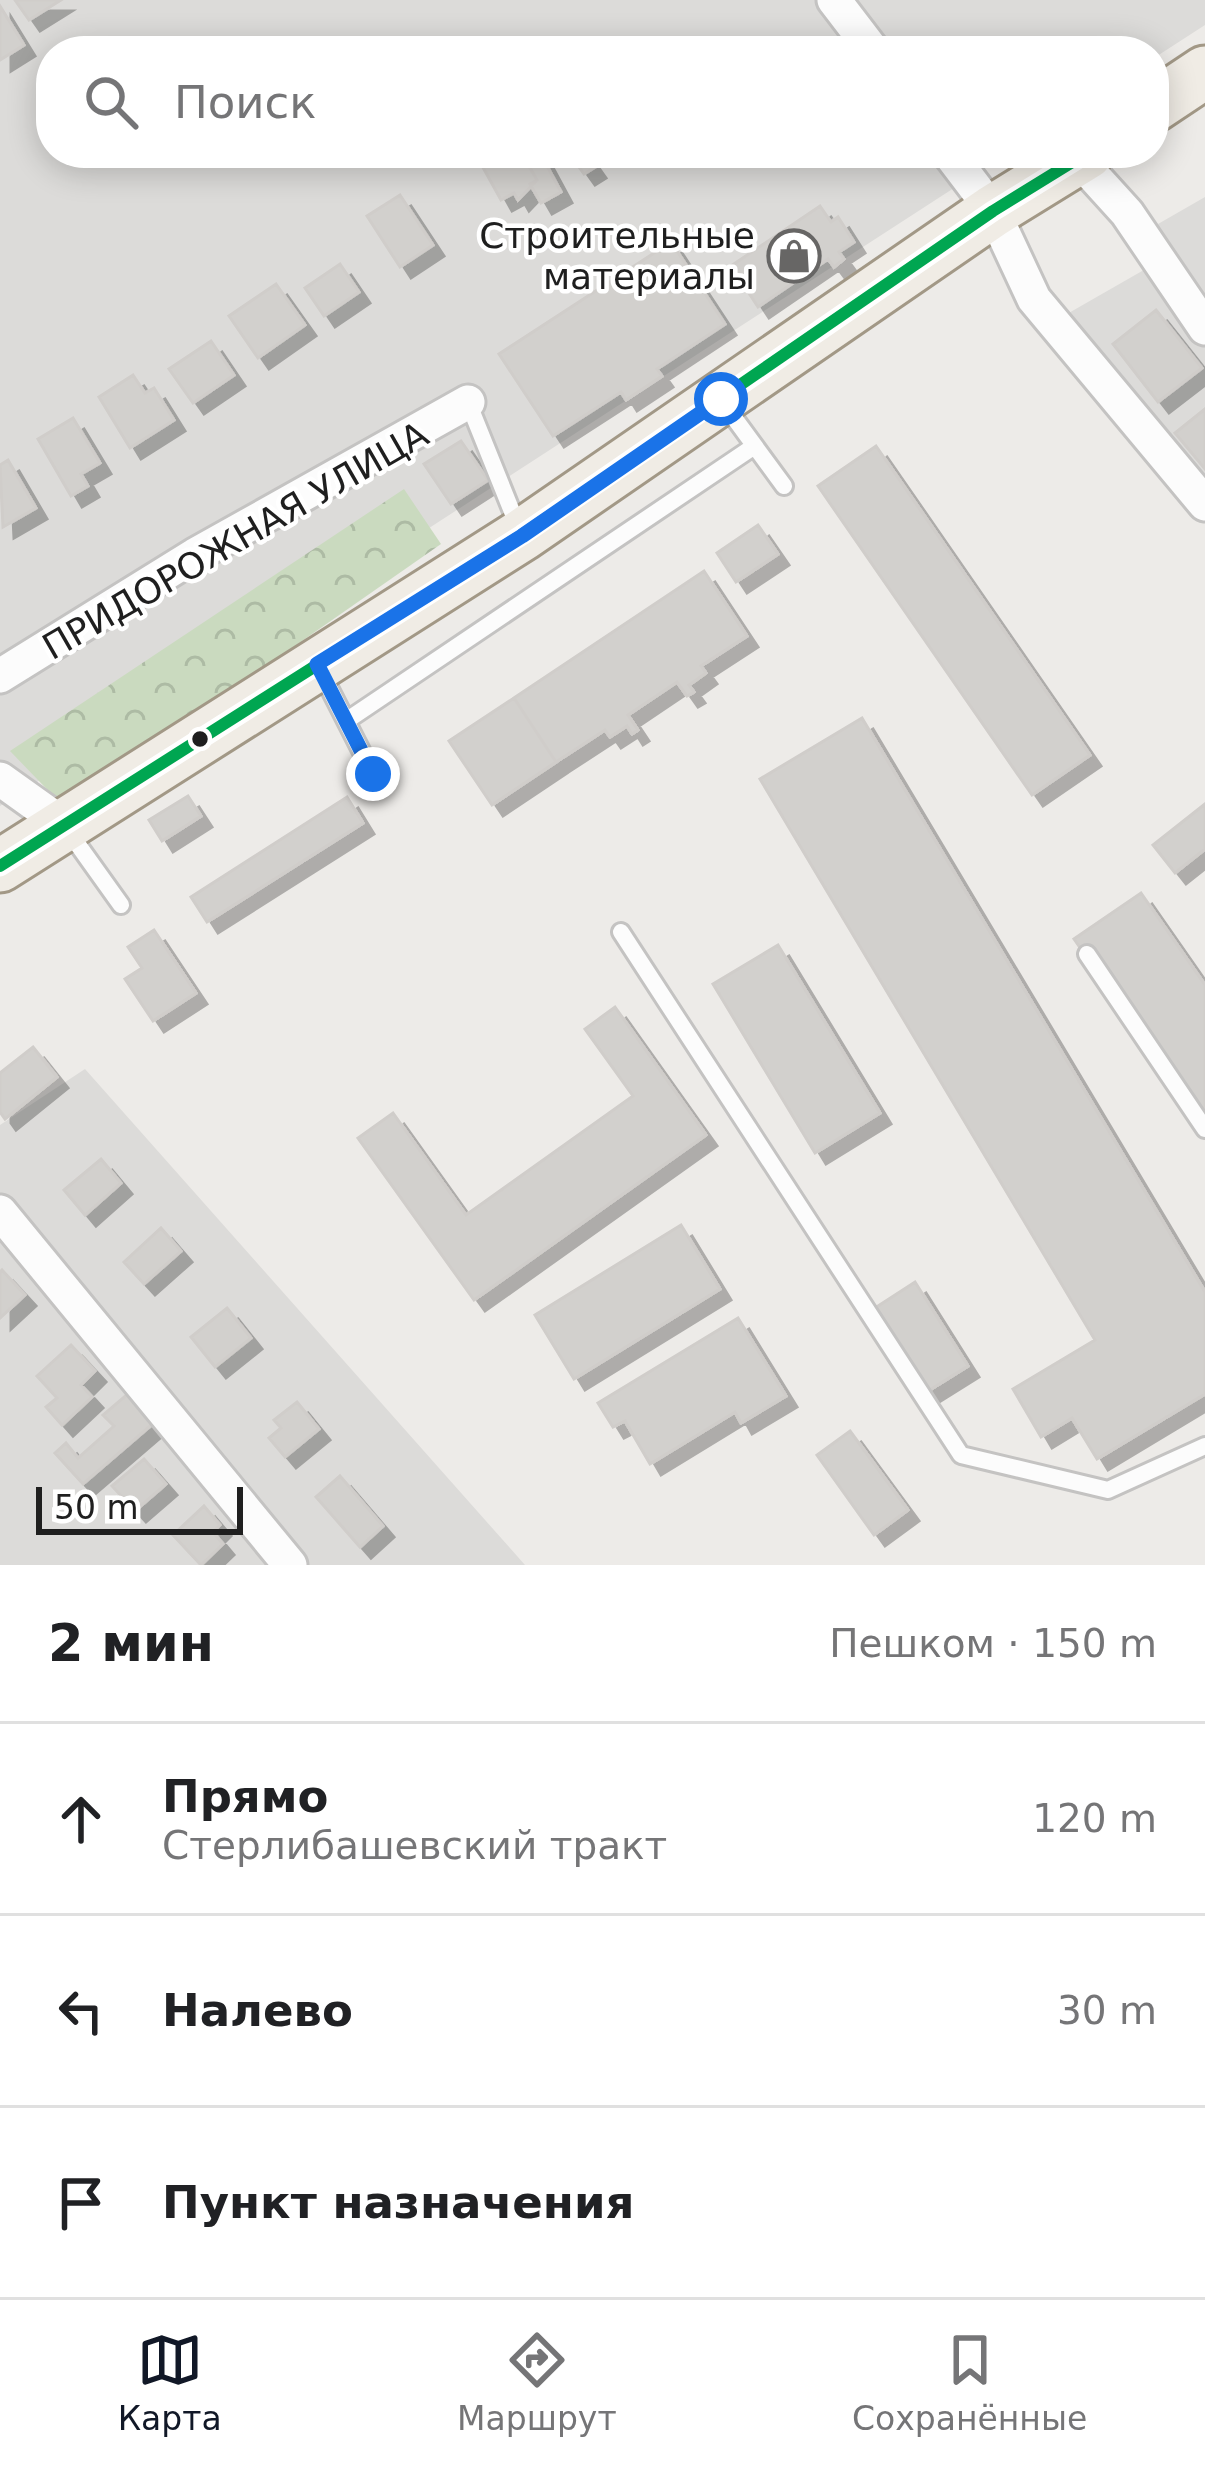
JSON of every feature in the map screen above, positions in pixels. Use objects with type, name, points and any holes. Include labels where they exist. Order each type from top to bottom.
[{"type":"main road","points":[[1169,96],[1205,72]]},
{"type":"main road","points":[[0,866],[522,536],[993,211],[1063,168]]},
{"type":"street","points":[[834,0],[861,36]]},
{"type":"street","points":[[960,168],[993,211],[1034,299],[1205,504]]},
{"type":"street","points":[[1092,168],[1205,328]]},
{"type":"street","name":"ПРИДОРОЖНАЯ УЛИЦА","points":[[0,676],[195,555],[468,402]]},
{"type":"street","points":[[0,778],[63,824]]},
{"type":"street","points":[[0,1212],[290,1565]]},
{"type":"lane","points":[[721,399],[784,486]]},
{"type":"lane","points":[[468,402],[522,536]]},
{"type":"lane","points":[[346,721],[753,447]]},
{"type":"lane","points":[[317,664],[373,774]]},
{"type":"lane","points":[[63,824],[122,905]]},
{"type":"lane","points":[[621,932],[962,1455],[1108,1490],[1205,1446]]},
{"type":"lane","points":[[1087,954],[1205,1130]]},
{"type":"shaded area","points":[[0,0],[1205,0],[1205,25],[1169,48],[1169,36],[36,36],[36,168],[985,168],[0,806]]},
{"type":"shaded area","points":[[1205,197],[1205,491],[1067,314],[1170,255],[1158,224]]},
{"type":"shaded area","points":[[85,1069],[525,1565],[0,1565],[0,1125]]},
{"type":"green space","points":[[404,489],[441,544],[64,807],[10,751]]},
{"type":"building","points":[[15,0],[61,0],[29,20]]},
{"type":"building","points":[[0,6],[24,45],[0,60]]},
{"type":"building","points":[[483,168],[530,168],[537,180],[518,200],[514,193],[501,200]]},
{"type":"building","points":[[530,168],[548,168],[561,192],[541,203],[530,184],[537,180]]},
{"type":"building","points":[[400,195],[433,245],[400,267],[367,216]]},
{"type":"building","name":"Строительные материалы","points":[[820,206],[831,222],[838,217],[854,242],[839,252],[844,259],[834,267],[828,259],[758,307],[731,266]]},
{"type":"building","points":[[671,242],[725,324],[657,369],[662,376],[626,400],[621,392],[553,436],[499,354]]},
{"type":"building","points":[[340,264],[359,292],[324,316],[305,288]]},
{"type":"building","points":[[276,284],[305,325],[258,358],[229,316]]},
{"type":"building","points":[[1156,310],[1202,368],[1158,402],[1113,344]]},
{"type":"building","points":[[211,341],[234,375],[193,403],[169,369]]},
{"type":"building","points":[[133,375],[145,393],[154,388],[174,420],[130,448],[99,397]]},
{"type":"building","points":[[1205,409],[1205,469],[1175,433]]},
{"type":"building","points":[[73,418],[100,463],[81,474],[88,486],[71,496],[38,439]]},
{"type":"building","points":[[461,441],[488,480],[451,504],[424,464]]},
{"type":"building","points":[[876,446],[1090,755],[1032,795],[818,486]]},
{"type":"building","points":[[8,460],[36,508],[3,527],[0,465]]},
{"type":"building","points":[[758,525],[778,554],[736,582],[717,553]]},
{"type":"building","points":[[704,571],[747,636],[701,666],[706,673],[689,685],[694,692],[687,696],[677,682],[628,715],[638,730],[632,734],[627,726],[610,737],[605,730],[556,762],[514,698]]},
{"type":"building","points":[[514,698],[556,762],[492,805],[449,741]]},
{"type":"building","points":[[862,718],[1205,1292],[1205,1394],[1097,1459],[1072,1418],[1041,1437],[1013,1389],[1095,1340],[760,779]]},
{"type":"building","points":[[188,796],[201,816],[162,841],[149,820]]},
{"type":"building","points":[[347,797],[363,823],[207,922],[191,897]]},
{"type":"building","points":[[1205,804],[1205,849],[1175,873],[1153,845]]},
{"type":"building","points":[[1141,893],[1205,985],[1205,1128],[1074,939]]},
{"type":"building","points":[[154,930],[196,993],[153,1021],[125,979],[142,968],[128,947]]},
{"type":"building","points":[[778,945],[880,1113],[815,1153],[713,984]]},
{"type":"building","points":[[615,1007],[706,1135],[474,1300],[358,1138],[393,1113],[466,1215],[633,1096],[585,1029]]},
{"type":"building","points":[[33,1047],[57,1077],[5,1119],[0,1112],[0,1073]]},
{"type":"building","points":[[101,1159],[121,1183],[85,1215],[64,1190]]},
{"type":"building","points":[[681,1225],[720,1289],[574,1379],[535,1315]]},
{"type":"building","points":[[161,1228],[181,1251],[144,1284],[124,1262]]},
{"type":"building","points":[[0,1272],[25,1295],[0,1318]]},
{"type":"building","points":[[915,1282],[968,1366],[925,1393],[872,1310]]},
{"type":"building","points":[[227,1308],[251,1338],[215,1367],[191,1337]]},
{"type":"building","points":[[738,1318],[786,1396],[741,1423],[735,1412],[650,1464],[625,1421],[613,1427],[598,1403]]},
{"type":"building","points":[[71,1345],[95,1371],[81,1385],[92,1397],[62,1425],[46,1407],[57,1398],[37,1376]]},
{"type":"building","points":[[130,1392],[156,1421],[83,1484],[55,1453],[66,1443],[78,1458],[114,1426],[103,1415]]},
{"type":"building","points":[[297,1402],[319,1429],[285,1457],[269,1438],[281,1428],[274,1420]]},
{"type":"building","points":[[850,1431],[908,1510],[874,1535],[817,1455]]},
{"type":"building","points":[[144,1459],[166,1484],[135,1511],[112,1486]]},
{"type":"building","points":[[340,1476],[383,1526],[360,1547],[316,1497]]},
{"type":"building","points":[[204,1506],[220,1525],[213,1532],[223,1544],[201,1565],[173,1535]]},
{"type":"transit line","points":[[0,866],[522,535],[1063,168]]},
{"type":"place","name":"Строительные материалы","points":[[794,256]]},
{"type":"route","points":[[373,774],[317,664],[522,536],[721,399]]}]
